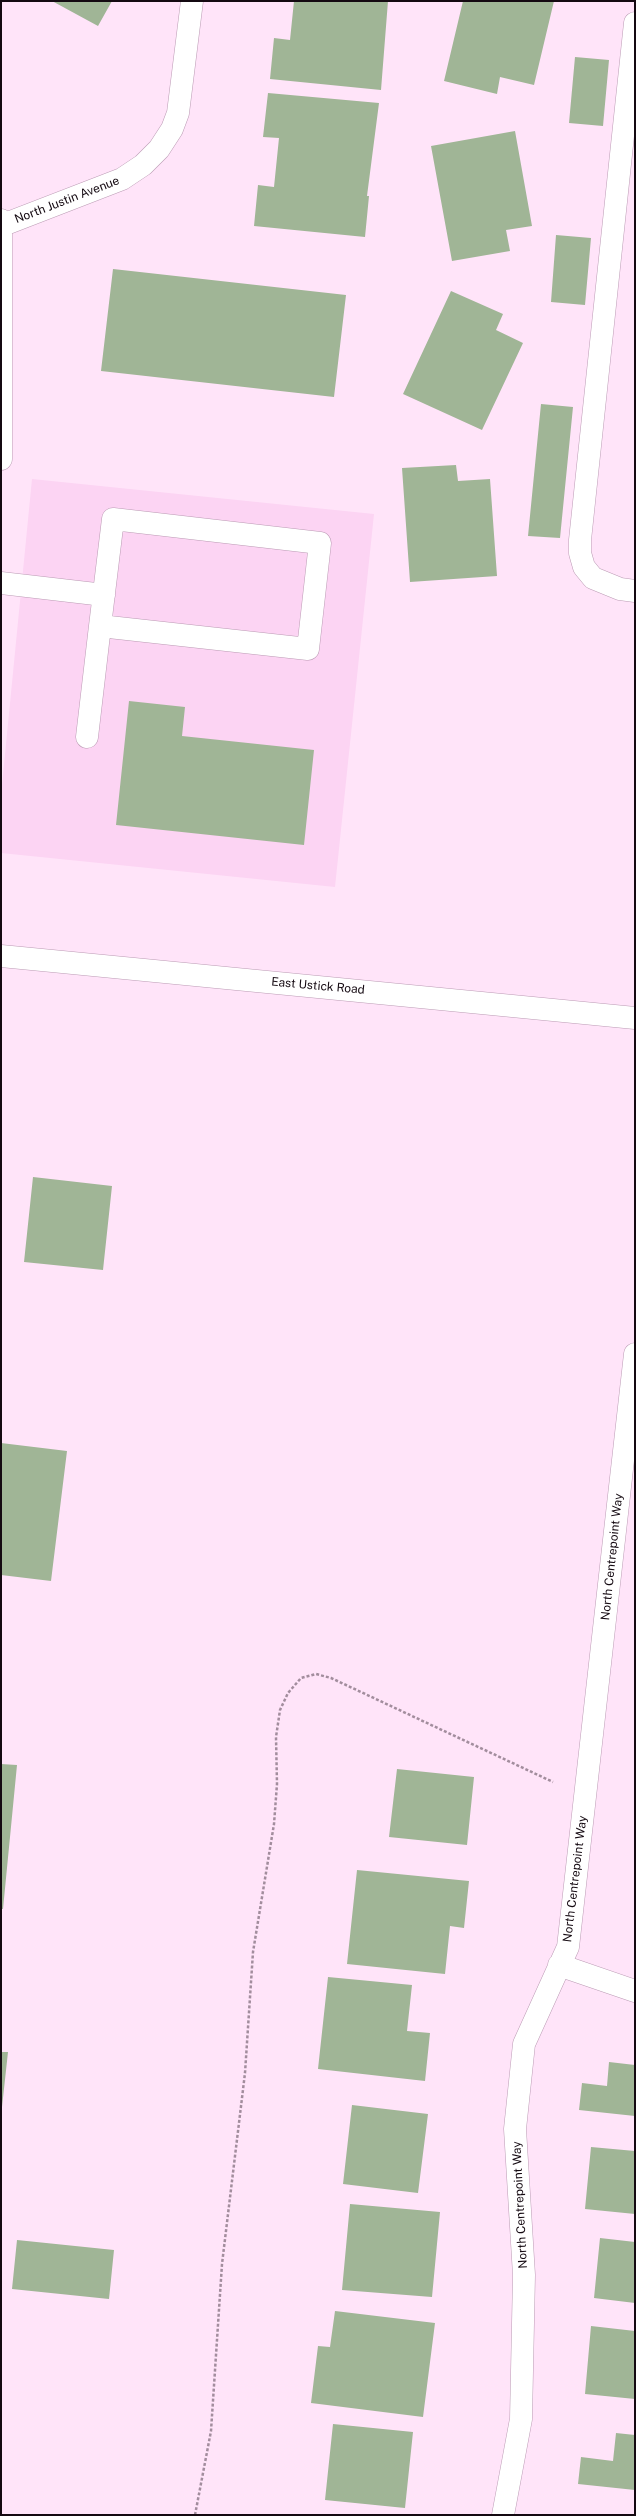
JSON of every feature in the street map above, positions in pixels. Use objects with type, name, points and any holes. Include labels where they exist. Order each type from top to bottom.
[{"type":"street","name":"North Justin Avenue","points":[[2,222],[122,179],[143,165],[159,149],[172,129],[178,113],[192,1]]},
{"type":"street","points":[[635,23],[580,540],[580,553],[584,566],[593,578],[620,589],[635,591]]},
{"type":"street","points":[[1,459],[2,222]]},
{"type":"street","points":[[87,737],[100,626],[113,519],[320,543],[308,649],[100,626]]},
{"type":"street","points":[[1,583],[104,595]]},
{"type":"street","name":"East Ustick Road","points":[[1,956],[635,1018]]},
{"type":"street","name":"North Centrepoint Way","points":[[503,2515],[521,2419],[524,2275],[515,2129],[524,2044],[568,1947],[635,1354]]},
{"type":"street","points":[[559,1965],[635,1991]]},
{"type":"path","points":[[195,2515],[211,2431],[222,2264],[245,2073],[253,1952],[274,1824],[277,1784],[276,1737],[280,1710],[288,1693],[301,1678],[316,1674],[331,1678],[532,1774],[585,1796]]},
{"type":"shaded area","points":[[32,479],[374,514],[335,887],[1,853],[1,795]]},
{"type":"building","points":[[52,1],[112,1],[98,26]]},
{"type":"building","points":[[294,1],[388,1],[381,90],[270,79],[274,38],[290,40]]},
{"type":"building","points":[[463,1],[554,1],[534,85],[500,77],[497,94],[444,81]]},
{"type":"building","points":[[575,57],[609,60],[603,126],[569,123]]},
{"type":"building","points":[[268,93],[379,103],[367,196],[369,196],[365,237],[254,226],[258,185],[274,187],[279,138],[263,137]]},
{"type":"building","points":[[515,131],[532,226],[506,230],[510,251],[452,261],[431,146]]},
{"type":"building","points":[[556,235],[591,238],[585,305],[551,302]]},
{"type":"building","points":[[113,269],[346,295],[334,397],[101,371]]},
{"type":"building","points":[[451,291],[503,314],[496,330],[523,343],[482,430],[403,394]]},
{"type":"building","points":[[541,404],[573,407],[560,538],[528,536]]},
{"type":"building","points":[[456,465],[458,481],[490,479],[497,576],[410,582],[402,468]]},
{"type":"building","points":[[129,701],[185,707],[182,736],[314,750],[304,845],[116,825]]},
{"type":"building","points":[[33,1177],[112,1186],[103,1270],[24,1262]]},
{"type":"building","points":[[1,1443],[67,1451],[51,1581],[1,1575]]},
{"type":"building","points":[[1,1764],[17,1765],[3,1909],[1,1909]]},
{"type":"building","points":[[397,1769],[474,1777],[467,1845],[389,1837]]},
{"type":"building","points":[[357,1870],[469,1881],[464,1928],[450,1926],[445,1974],[347,1964]]},
{"type":"building","points":[[328,1977],[412,1985],[407,2031],[430,2033],[425,2081],[318,2069]]},
{"type":"building","points":[[1,2052],[8,2052],[2,2107],[1,2107]]},
{"type":"building","points":[[609,2062],[635,2065],[635,2116],[579,2110],[582,2083],[607,2086]]},
{"type":"building","points":[[352,2105],[428,2114],[418,2193],[343,2184]]},
{"type":"building","points":[[591,2147],[635,2151],[635,2214],[585,2209]]},
{"type":"building","points":[[350,2204],[440,2212],[432,2297],[342,2290]]},
{"type":"building","points":[[600,2238],[635,2242],[635,2303],[594,2298]]},
{"type":"building","points":[[17,2240],[114,2250],[109,2299],[12,2289]]},
{"type":"building","points":[[335,2311],[435,2323],[423,2417],[311,2403],[318,2346],[330,2347]]},
{"type":"building","points":[[591,2326],[635,2331],[635,2399],[585,2394]]},
{"type":"building","points":[[333,2424],[413,2432],[405,2508],[325,2500]]},
{"type":"building","points":[[616,2433],[635,2435],[635,2490],[578,2484],[581,2457],[613,2461]]}]
